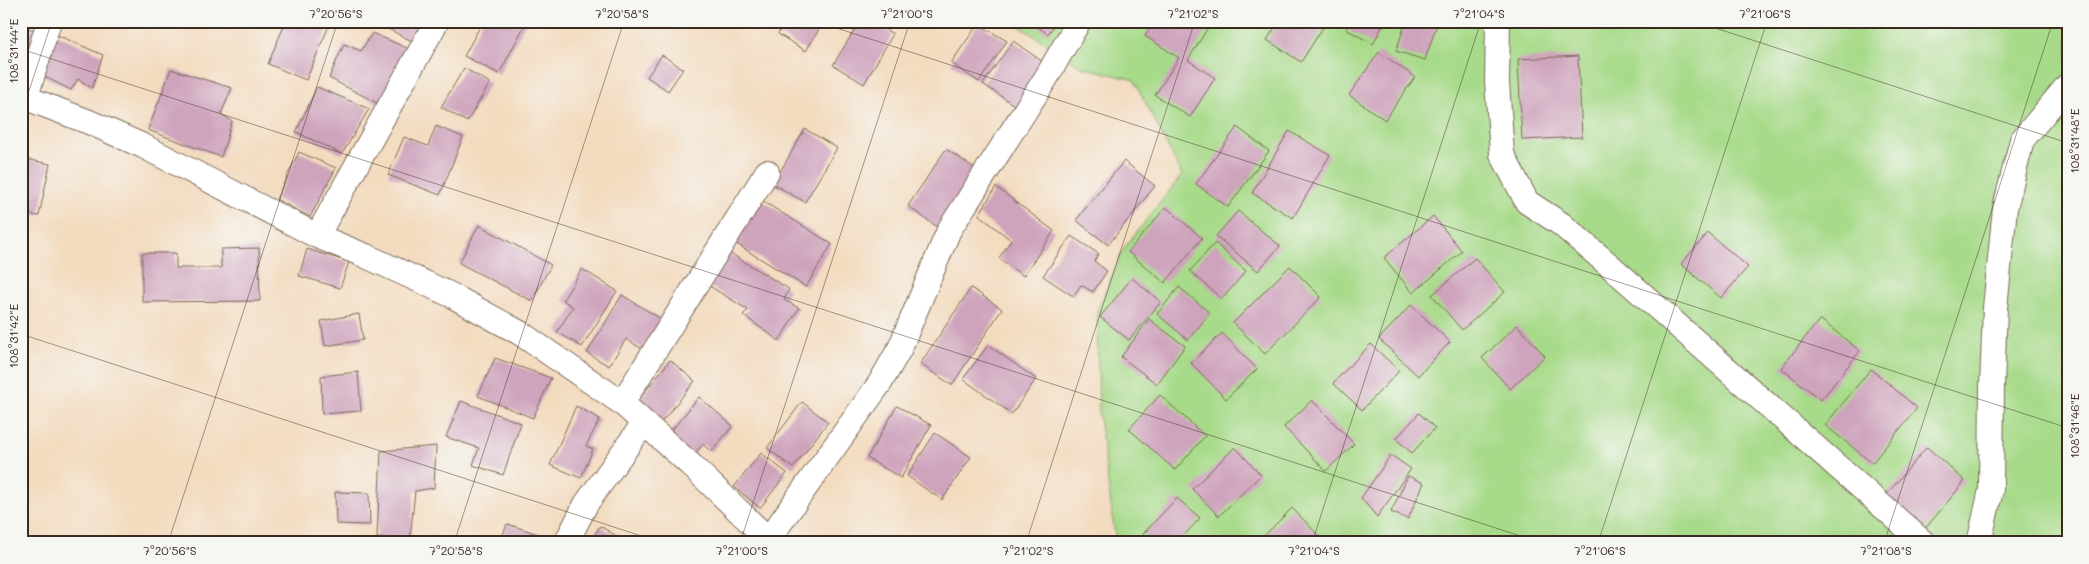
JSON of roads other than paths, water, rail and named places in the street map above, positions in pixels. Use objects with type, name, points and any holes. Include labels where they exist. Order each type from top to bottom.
[{"type":"street","points":[[49,21],[24,96],[143,146],[317,236],[451,294],[520,333],[622,403],[770,541],[884,376],[900,348],[949,230],[1046,78],[1079,21]]},
{"type":"street","points":[[317,236],[437,21]]},
{"type":"street","points":[[1498,21],[1496,82],[1502,154],[1527,202],[1561,224],[1608,264],[1924,543]]},
{"type":"street","points":[[1979,543],[1991,490],[1994,328],[2005,208],[2022,140],[2068,85]]},
{"type":"street","points":[[622,403],[767,172]]},
{"type":"street","points":[[566,543],[586,504],[644,423]]}]
